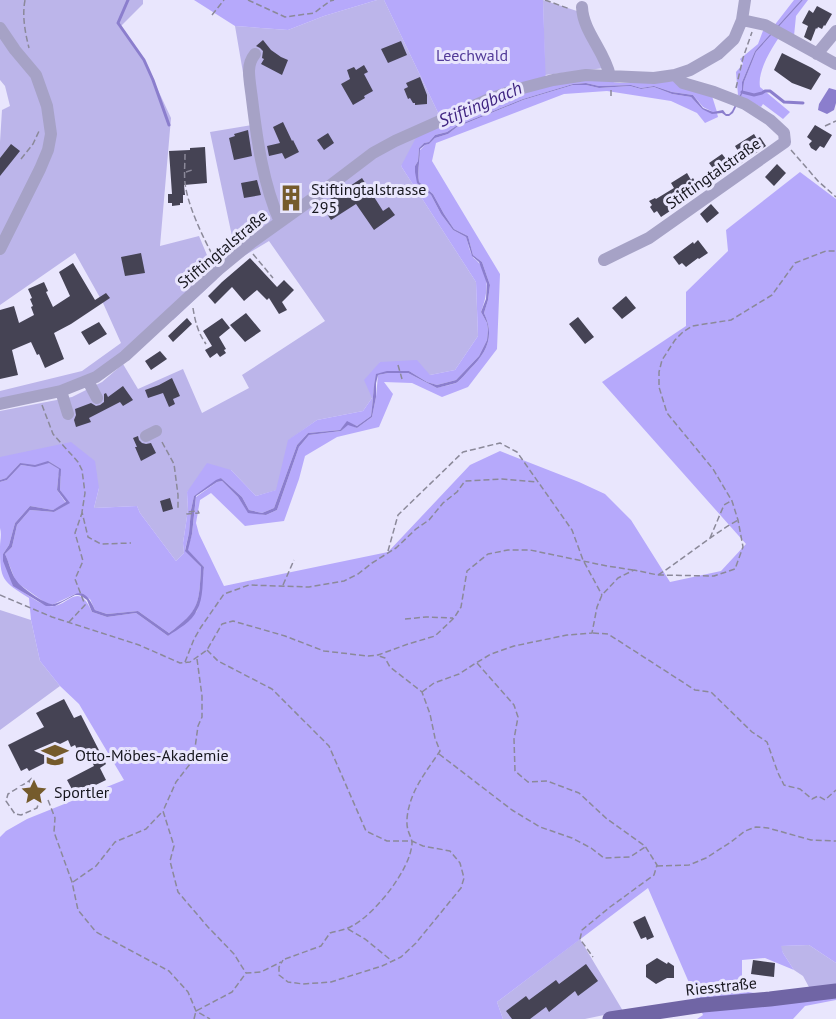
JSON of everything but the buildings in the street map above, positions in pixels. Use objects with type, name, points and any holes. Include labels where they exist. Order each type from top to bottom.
[{"type":"main road","name":"Riesstraße","points":[[610,1019],[703,1005],[836,991]]},
{"type":"street","name":"Stiftingtalstraße","points":[[0,404],[61,391],[96,377],[125,356],[247,246],[373,153],[395,141],[487,100],[553,80],[586,75],[654,78],[690,70],[718,54],[734,39],[747,21],[745,0]]},
{"type":"street","points":[[580,9],[582,18],[607,63],[609,76]]},
{"type":"street","points":[[747,21],[765,25],[836,64]]},
{"type":"street","points":[[0,28],[36,75],[43,92],[51,134],[48,150],[40,169],[0,249]]},
{"type":"street","points":[[814,53],[836,31]]},
{"type":"street","points":[[255,54],[250,61],[249,70],[255,127],[273,205],[280,222]]},
{"type":"street","name":"Stiftingtalstraße","points":[[604,260],[649,238],[785,142],[784,133],[770,120],[738,101],[682,83],[675,75]]},
{"type":"street","points":[[88,381],[96,398]]},
{"type":"street","points":[[61,391],[68,414]]},
{"type":"path","points":[[25,0],[24,21],[29,47]]},
{"type":"path","points":[[212,15],[224,0]]},
{"type":"path","points":[[248,0],[285,17],[314,14],[334,0]]},
{"type":"path","points":[[546,0],[580,9]]},
{"type":"path","points":[[738,101],[743,58],[753,29],[747,21]]},
{"type":"path","points":[[611,89],[611,96]]},
{"type":"path","points":[[21,159],[33,144],[49,116]]},
{"type":"path","points":[[825,126],[836,122]]},
{"type":"path","points":[[785,142],[806,168],[836,197]]},
{"type":"path","points":[[184,154],[185,183],[197,223],[219,269]]},
{"type":"path","points":[[185,172],[192,170]]},
{"type":"path","points":[[247,246],[273,278]]},
{"type":"path","points":[[378,656],[435,636],[454,618],[461,607],[467,571],[488,554],[508,550],[530,550],[658,575],[714,576],[735,569],[744,547],[732,501],[713,469],[667,413],[659,387],[662,360],[682,332],[692,326],[731,320],[772,295],[795,263],[826,251],[836,251]]},
{"type":"path","points":[[192,295],[195,320],[206,344]]},
{"type":"path","points":[[398,365],[402,379]]},
{"type":"path","points":[[38,396],[52,434],[78,462],[82,470],[85,493],[75,533],[83,561],[75,579],[85,605],[68,623]]},
{"type":"path","points":[[155,436],[174,464],[178,509]]},
{"type":"path","points":[[388,552],[398,515],[463,452],[500,443],[517,452],[572,530],[583,560],[602,595]]},
{"type":"path","points":[[185,663],[197,633],[224,594],[249,585],[309,587],[344,581],[396,548],[429,520],[443,502],[457,492],[465,481],[502,479],[537,482]]},
{"type":"path","points":[[709,540],[724,505],[732,501]]},
{"type":"path","points":[[82,512],[88,537],[101,544],[131,543]]},
{"type":"path","points":[[658,575],[738,520]]},
{"type":"path","points":[[283,586],[294,560]]},
{"type":"path","points":[[592,633],[602,595],[618,578],[634,570]]},
{"type":"path","points":[[0,595],[68,623],[139,645],[180,663],[190,662],[207,650],[222,624],[233,621],[285,636],[324,651],[385,658],[390,668],[422,692],[440,751],[418,785],[408,808],[406,827],[412,842],[406,866],[389,892],[359,922],[330,933],[321,946],[283,960],[261,972],[246,973],[232,992],[196,1011]]},
{"type":"path","points":[[405,620],[426,617],[454,618]]},
{"type":"path","points":[[422,692],[434,682],[459,674],[492,654],[514,646],[567,635],[608,634],[695,690],[711,692],[752,732],[768,742],[783,785],[800,789],[812,799],[818,796],[825,800],[836,790]]},
{"type":"path","points":[[207,650],[218,661],[272,689],[329,746],[366,831],[387,841],[412,842],[450,851],[460,863],[464,878],[461,888],[416,943],[401,957],[382,966],[332,982],[303,984],[288,982],[279,975],[279,967],[283,960]]},
{"type":"path","points":[[72,882],[96,866],[115,842],[146,829],[163,811],[176,782],[190,764],[202,717],[197,657]]},
{"type":"path","points":[[476,663],[514,705],[518,717],[514,739],[515,771],[528,782],[547,781],[579,793],[607,819],[645,846],[657,865],[654,875],[582,930],[579,939],[593,957]]},
{"type":"path","points":[[438,754],[512,810],[540,827],[572,838],[604,858],[630,857],[645,846]]},
{"type":"path","points":[[29,781],[39,798],[37,808],[21,815],[15,814],[6,801],[6,796],[34,776]]},
{"type":"path","points":[[48,800],[55,818],[54,832],[72,882],[78,909],[96,932],[169,971],[188,992],[196,1011],[195,1019]]},
{"type":"path","points":[[163,811],[174,846],[170,861],[178,892],[234,954],[246,973]]},
{"type":"path","points":[[657,866],[689,865],[706,858],[745,831],[756,827],[811,840],[836,841]]},
{"type":"path","points":[[348,928],[392,961]]},
{"type":"path","points":[[196,1011],[210,1019]]},
{"type":"shaded area","points":[[0,0],[143,0],[143,4],[121,26],[144,60],[171,118],[160,246],[199,236],[217,279],[173,320],[167,312],[96,377],[0,404],[0,391],[82,371],[121,343],[103,303],[75,253],[0,305],[0,142],[2,110],[10,106],[5,86],[0,80]]},
{"type":"shaded area","points":[[377,0],[384,0],[443,123],[401,166],[476,282],[478,336],[455,370],[430,375],[380,362],[372,398],[363,411],[317,420],[289,440],[277,490],[256,496],[231,470],[187,492],[188,510],[183,543],[184,553],[176,561],[137,506],[94,508],[99,488],[0,457],[0,411],[72,397],[102,382],[123,364],[138,389],[183,369],[202,413],[249,388],[242,375],[325,321],[269,241],[237,260],[210,132],[252,125],[235,26],[288,30]]},
{"type":"shaded area","points":[[543,0],[577,11],[613,67],[545,75]]},
{"type":"shaded area","name":"Stiftingbach","points":[[803,0],[756,52],[744,82],[741,97],[729,116],[722,113],[712,114],[702,109],[691,97],[672,94],[654,87],[641,89],[630,86],[599,88],[573,85],[523,100],[457,127],[420,149],[419,182],[433,194],[454,229],[468,236],[473,255],[482,262],[490,285],[484,313],[489,329],[488,343],[485,350],[458,382],[437,388],[408,373],[378,375],[372,417],[357,428],[348,425],[341,431],[309,435],[299,447],[277,510],[266,515],[248,513],[238,497],[222,481],[196,496],[188,550],[204,567],[201,600],[192,618],[184,625],[168,636],[136,613],[107,617],[92,612],[87,600],[80,595],[75,595],[55,606],[46,606],[13,586],[3,561],[3,554],[9,545],[15,523],[30,506],[53,510],[66,502],[57,490],[59,469],[49,463],[35,467],[21,465],[7,480],[0,482],[0,480],[6,478],[20,463],[35,465],[48,461],[61,469],[60,490],[70,503],[54,512],[30,510],[17,525],[12,547],[5,554],[16,580],[34,595],[51,604],[61,602],[76,594],[81,593],[90,601],[95,610],[107,614],[138,611],[169,633],[192,612],[200,590],[201,567],[185,551],[194,496],[221,478],[242,497],[249,510],[262,513],[274,508],[297,445],[308,433],[340,430],[347,421],[357,426],[371,416],[376,374],[387,371],[409,371],[437,385],[456,380],[479,356],[487,340],[487,323],[481,312],[486,299],[487,284],[479,262],[472,256],[466,237],[453,230],[431,195],[417,183],[415,166],[418,161],[419,148],[435,135],[447,132],[456,126],[523,99],[573,84],[631,85],[641,88],[654,86],[693,95],[703,108],[713,112],[723,110],[729,114],[742,91],[742,82],[755,51]]},
{"type":"shaded area","points":[[829,88],[836,90],[836,103],[834,110],[827,114],[818,110]]},
{"type":"shaded area","points":[[0,610],[31,620],[40,661],[60,686],[0,730]]},
{"type":"shaded area","points":[[580,939],[623,1011],[585,1019],[503,1019],[497,1002]]},
{"type":"shaded area","points":[[809,945],[836,963],[836,987],[810,989],[803,976],[794,970],[780,946]]},
{"type":"green space","points":[[194,0],[377,0],[288,30],[235,26]]},
{"type":"green space","name":"Leechwald","points":[[384,0],[543,0],[546,87],[584,78],[620,83],[675,81],[712,96],[717,112],[703,107],[693,95],[654,86],[641,88],[631,85],[573,84],[523,99],[435,135],[429,142],[424,143],[419,148],[418,161],[415,166],[419,185],[431,195],[453,230],[466,237],[473,257],[485,273],[486,293],[481,312],[488,330],[487,340],[479,356],[456,380],[437,385],[409,371],[376,374],[371,416],[357,426],[347,422],[340,430],[308,433],[297,445],[274,508],[262,513],[249,510],[242,497],[221,478],[194,496],[185,550],[201,567],[200,590],[196,606],[187,619],[169,633],[138,611],[107,614],[95,610],[90,599],[75,594],[54,604],[47,604],[16,582],[5,554],[12,547],[17,525],[30,510],[54,512],[69,503],[60,490],[61,469],[49,461],[35,465],[20,463],[6,478],[0,480],[0,457],[71,442],[95,461],[99,488],[94,508],[137,506],[176,561],[184,553],[183,543],[188,510],[187,492],[207,463],[231,470],[256,496],[276,490],[288,440],[317,420],[363,411],[372,398],[364,380],[380,362],[417,360],[430,375],[455,370],[478,336],[476,282],[401,166],[418,134],[443,123]]},
{"type":"green space","points":[[794,0],[801,0],[755,51],[742,82],[742,91],[740,96],[738,95],[736,72],[743,64],[740,59],[758,44],[764,28],[770,31]]},
{"type":"green space","points":[[803,0],[808,0],[796,16],[794,36],[784,30],[767,57],[761,73],[760,87],[790,112],[783,119],[763,104],[761,107],[741,97],[744,82],[756,52]]},
{"type":"green space","points":[[573,85],[599,88],[654,87],[672,94],[691,97],[702,109],[717,113],[718,117],[705,123],[697,113],[671,101],[607,91],[564,94],[436,143],[432,161],[500,274],[497,349],[468,387],[442,397],[412,383],[384,382],[393,394],[379,427],[337,437],[305,456],[284,521],[245,526],[211,493],[200,500],[196,523],[199,534],[224,586],[388,552],[470,465],[500,451],[605,494],[631,520],[670,582],[721,571],[746,544],[602,382],[686,326],[686,292],[728,251],[726,230],[800,172],[836,199],[836,963],[809,945],[781,946],[794,970],[765,958],[742,960],[742,982],[748,992],[761,994],[836,987],[836,1000],[805,1006],[793,1019],[697,1019],[703,1015],[648,888],[497,1002],[503,1019],[0,1019],[0,837],[27,819],[124,780],[79,704],[60,686],[40,661],[31,620],[29,598],[13,588],[4,578],[0,558],[0,482],[7,480],[21,465],[35,467],[48,463],[59,469],[57,490],[66,503],[53,510],[30,506],[15,523],[9,545],[3,554],[13,585],[46,605],[60,604],[76,596],[86,602],[92,612],[107,617],[136,613],[168,636],[197,611],[204,567],[187,550],[192,534],[196,497],[222,481],[238,497],[248,512],[266,515],[277,510],[299,447],[309,435],[341,431],[348,424],[357,428],[372,417],[378,375],[408,373],[437,388],[458,382],[476,363],[485,350],[489,336],[484,313],[490,285],[482,262],[473,255],[468,236],[454,229],[433,194],[419,182],[420,150],[435,138],[448,134],[457,127],[523,100]]},
{"type":"waterway","points":[[128,0],[118,23],[144,60],[169,125]]},
{"type":"waterway","points":[[742,92],[754,95],[770,91],[784,102],[803,103]]},
{"type":"place","name":"Stiftingtalstrasse 295","points":[[291,198]]},
{"type":"place","name":"Otto-Möbes-Akademie","points":[[55,755]]},
{"type":"place","name":"Sportler","points":[[34,792]]}]
